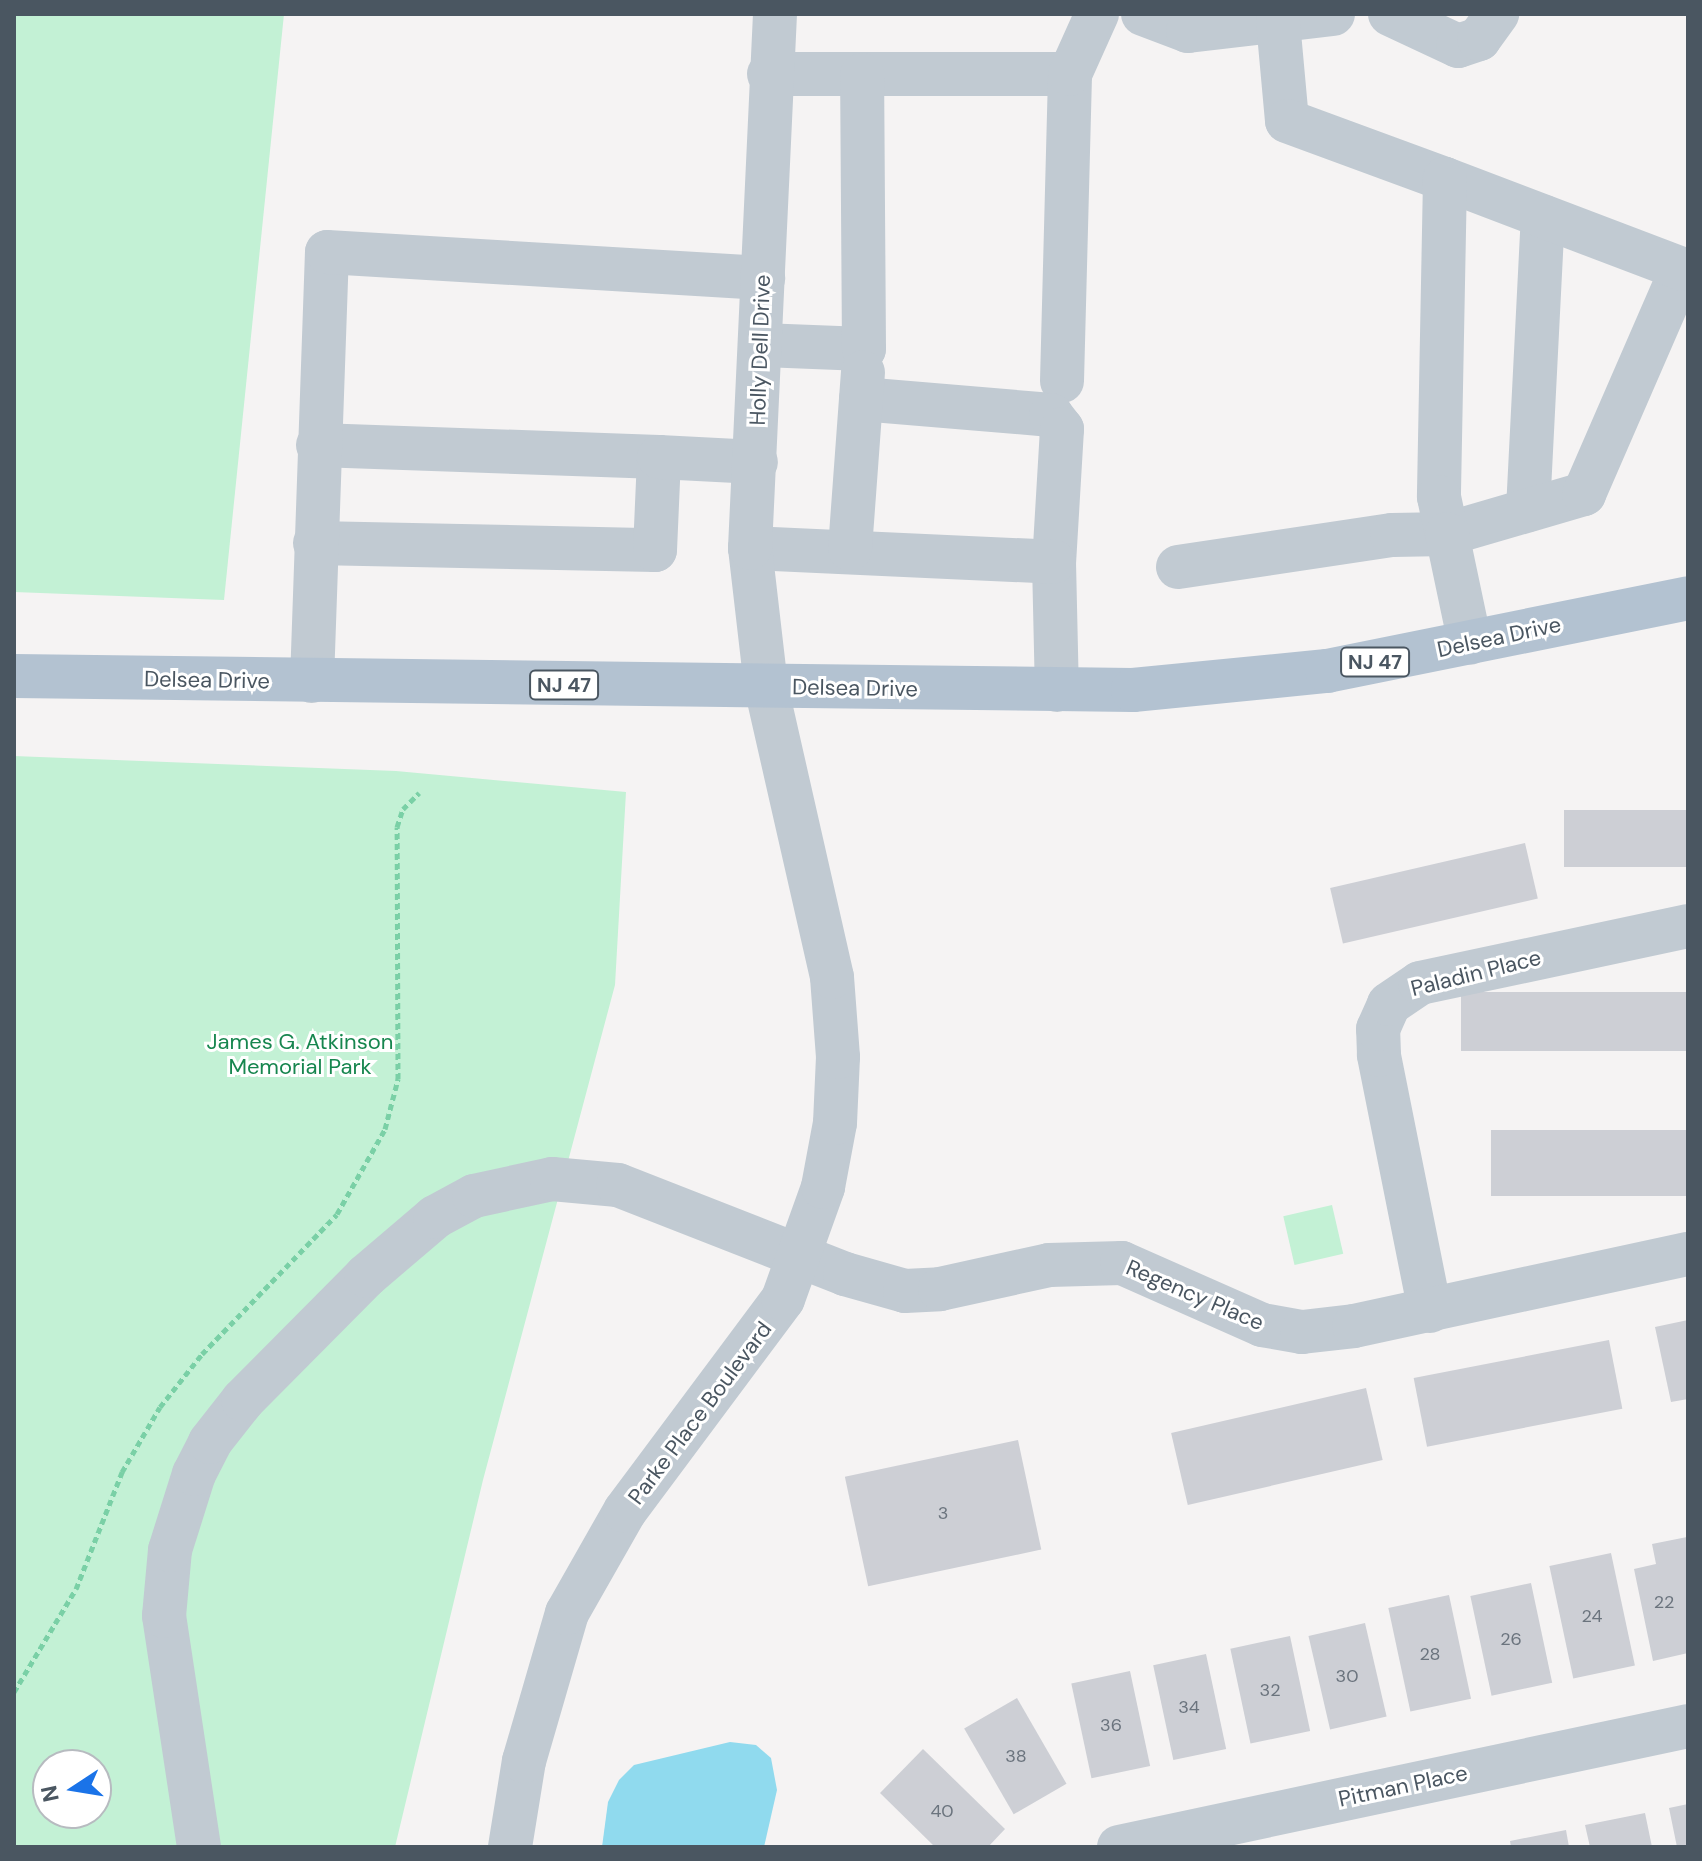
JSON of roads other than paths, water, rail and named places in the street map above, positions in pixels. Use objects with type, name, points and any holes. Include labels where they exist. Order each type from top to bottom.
[{"type":"main road","name":"Delsea Drive","points":[[14,676],[1057,690],[1182,687],[1327,671],[1688,598]]},
{"type":"street","name":"Holly Dell Drive","points":[[766,686],[750,548],[756,462],[769,74],[775,14]]},
{"type":"street","points":[[1062,381],[1070,74],[1097,14]]},
{"type":"street","points":[[1143,14],[1188,31],[1333,14]]},
{"type":"street","points":[[1390,14],[1458,46],[1479,39],[1497,14]]},
{"type":"street","points":[[1178,567],[1392,535],[1447,534],[1584,494],[1682,269],[1287,121],[1278,22]]},
{"type":"street","points":[[769,74],[1070,74]]},
{"type":"street","points":[[850,549],[864,349],[862,75]]},
{"type":"street","points":[[1445,179],[1439,497],[1470,643]]},
{"type":"street","points":[[1528,510],[1543,216]]},
{"type":"street","points":[[312,681],[327,252],[763,278]]},
{"type":"street","points":[[760,345],[864,349]]},
{"type":"street","points":[[861,399],[1051,415],[1062,429],[1054,562],[1057,690]]},
{"type":"street","points":[[318,445],[756,462]]},
{"type":"street","points":[[315,543],[655,550],[659,457]]},
{"type":"street","points":[[750,548],[850,549],[1054,562]]},
{"type":"street","name":"Parke Place Boulevard","points":[[510,1847],[516,1800],[552,1653],[585,1574],[625,1511],[765,1329],[801,1253],[823,1187],[834,1133],[837,1024],[824,935],[766,686]]},
{"type":"street","name":"Paladin Place","points":[[1430,1311],[1379,1055],[1378,1029],[1389,1004],[1420,983],[1688,926]]},
{"type":"street","name":"Regency Place","points":[[199,1847],[164,1616],[167,1568],[180,1512],[221,1426],[374,1268],[435,1217],[474,1196],[524,1182],[572,1179],[641,1192],[801,1253],[845,1274],[905,1291],[940,1289],[1049,1265],[1122,1263],[1262,1325],[1302,1332],[1430,1311],[1688,1254]]},
{"type":"street","name":"Pitman Place","points":[[1119,1847],[1688,1726]]},
{"type":"water","points":[[730,1742],[756,1745],[771,1758],[777,1790],[764,1847],[602,1847],[608,1802],[619,1780],[634,1765]]},
{"type":"park label","name":"James G. Atkinson Memorial Park","points":[[300,1054]]}]
